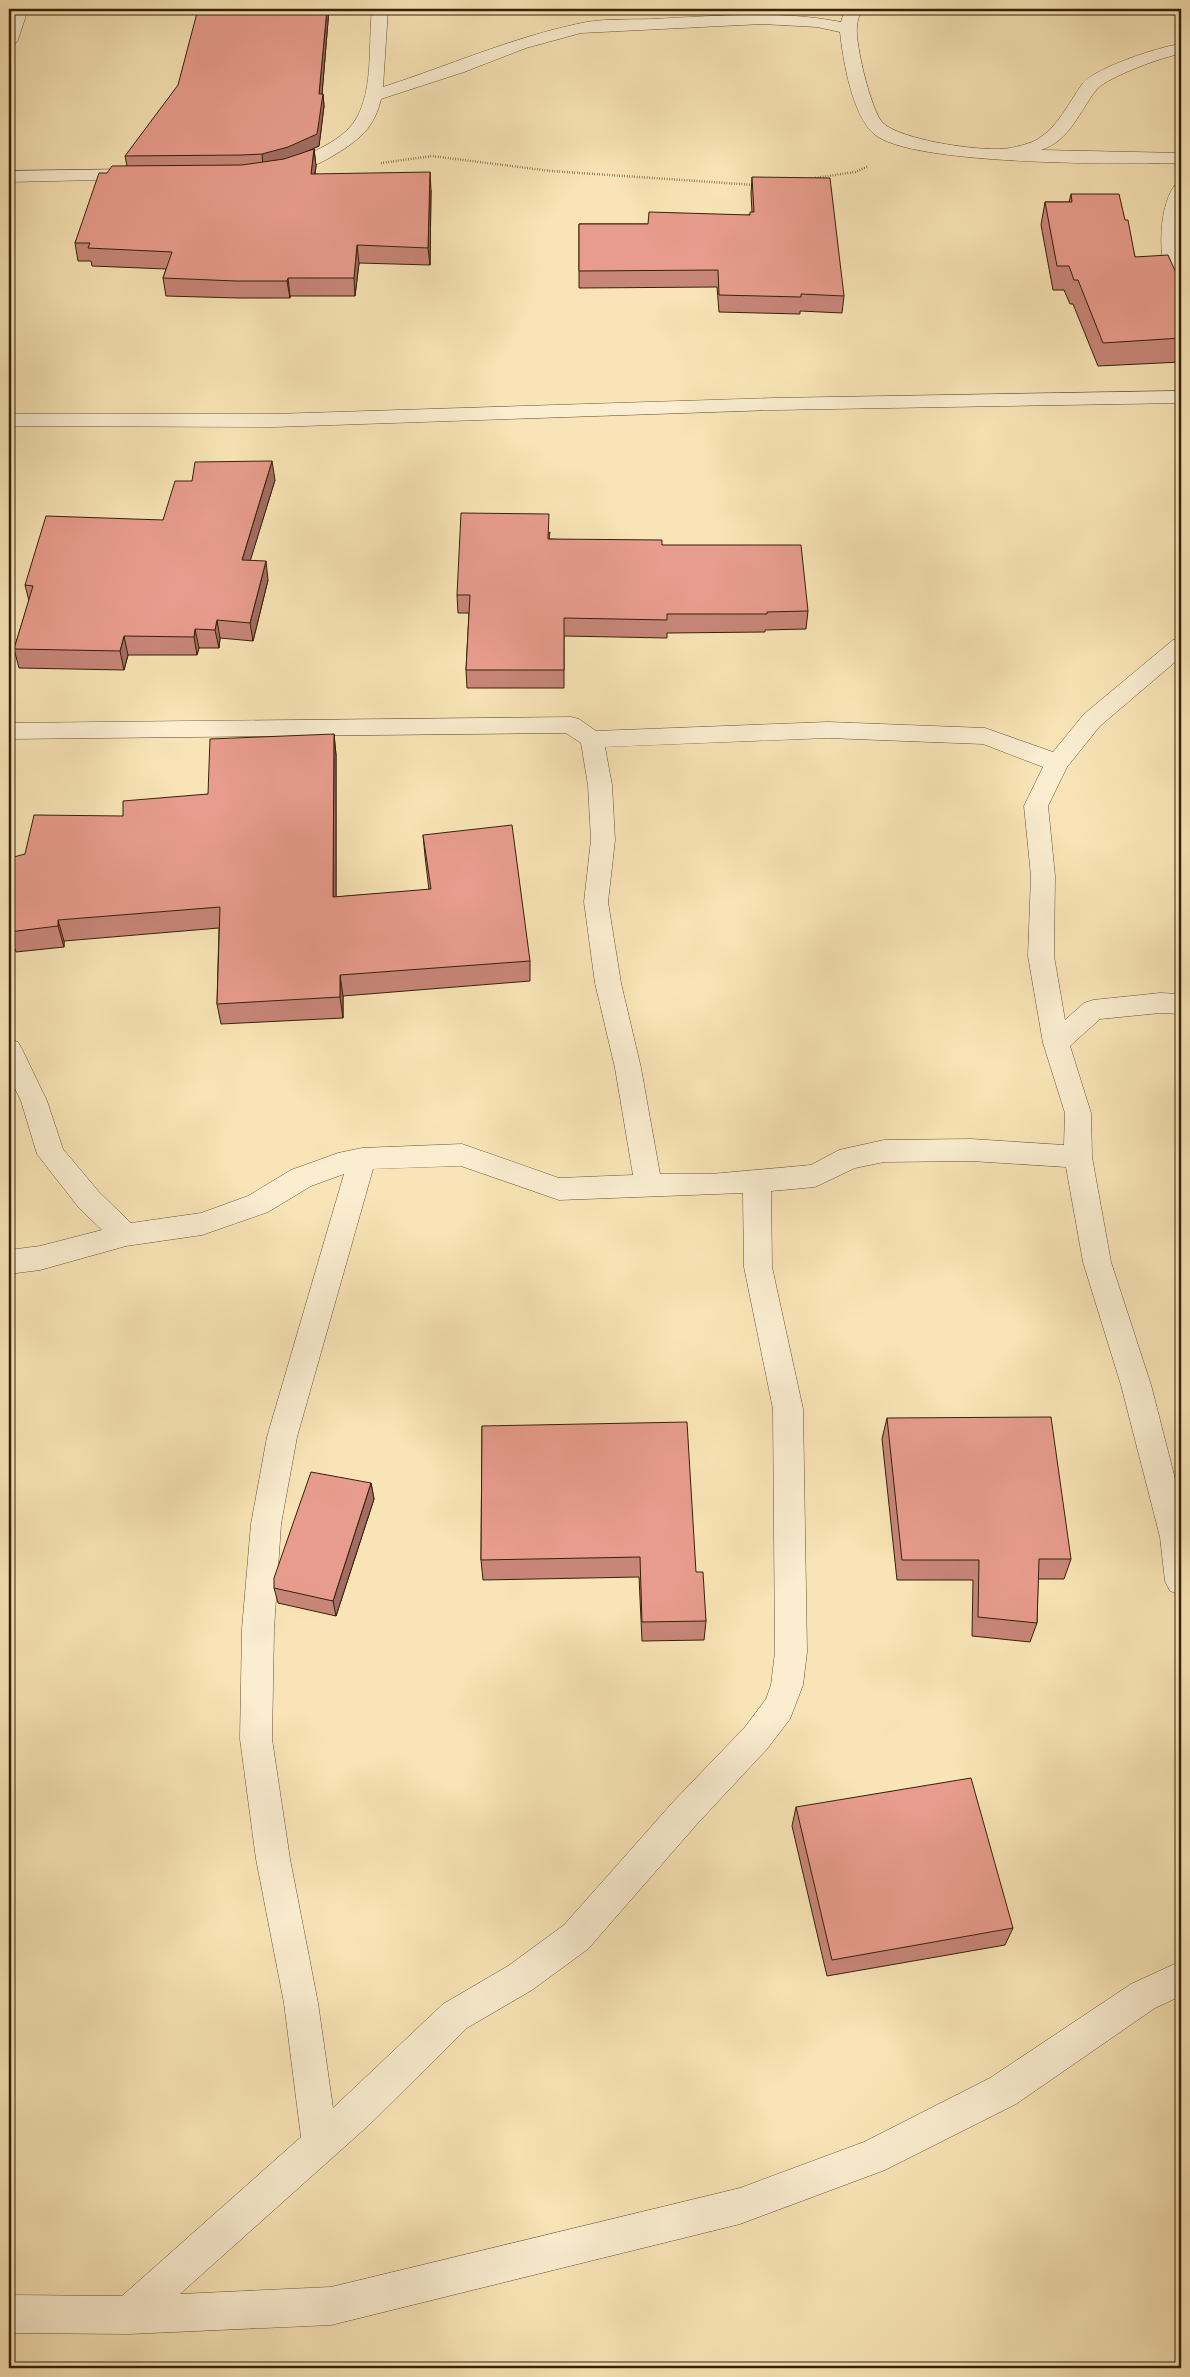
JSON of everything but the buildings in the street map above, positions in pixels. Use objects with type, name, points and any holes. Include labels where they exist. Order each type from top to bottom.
[{"type":"street","points":[[9,40],[20,9]]},
{"type":"street","points":[[266,173],[281,171],[301,164],[351,136],[366,118],[377,64],[380,9]]},
{"type":"street","points":[[853,9],[848,28],[853,67],[872,122],[882,132],[911,143],[963,152],[1088,157],[1181,158]]},
{"type":"street","points":[[372,96],[458,68],[520,44],[580,28],[762,19],[817,22],[848,28]]},
{"type":"street","points":[[1013,153],[1044,143],[1068,122],[1091,85],[1106,74],[1181,49]]},
{"type":"street","points":[[9,177],[156,175]]},
{"type":"street","points":[[1181,190],[1173,209],[1169,232],[1171,259],[1181,290]]},
{"type":"street","points":[[9,420],[147,423],[414,417],[812,403],[1181,396]]},
{"type":"street","points":[[1181,645],[1092,720],[1057,762],[1036,806],[1044,876],[1041,956],[1056,1043],[1078,1113],[1078,1158],[1098,1262],[1138,1394],[1175,1537],[1181,1582]]},
{"type":"street","points":[[9,731],[571,725],[592,739],[828,730],[985,736],[1057,762]]},
{"type":"street","points":[[592,739],[600,785],[603,840],[596,902],[608,983],[628,1068],[648,1185]]},
{"type":"street","points":[[1056,1043],[1093,1010],[1160,1003],[1181,1004]]},
{"type":"street","points":[[9,1049],[34,1101],[51,1154],[89,1200],[126,1235]]},
{"type":"street","points":[[9,1262],[40,1258],[126,1235],[202,1224],[258,1204],[301,1178],[338,1164],[362,1159],[462,1155],[559,1189],[648,1185],[710,1185],[815,1176],[849,1158],[884,1150],[971,1150],[1078,1158]]},
{"type":"street","points":[[320,2144],[301,2004],[273,1859],[256,1739],[258,1629],[266,1524],[282,1437],[362,1159]]},
{"type":"street","points":[[130,2315],[356,2112],[455,2016],[520,1978],[576,1937],[685,1813],[756,1738],[779,1708],[787,1685],[791,1652],[788,1409],[758,1267],[757,1181]]},
{"type":"street","points":[[9,2314],[130,2315],[331,2306],[740,2206],[872,2157],[1003,2091],[1142,1996],[1181,1978]]},
{"type":"path","points":[[807,179],[827,174],[861,171],[877,160],[882,132]]},
{"type":"path","points":[[374,165],[432,156],[551,171],[712,184],[761,185]]}]
